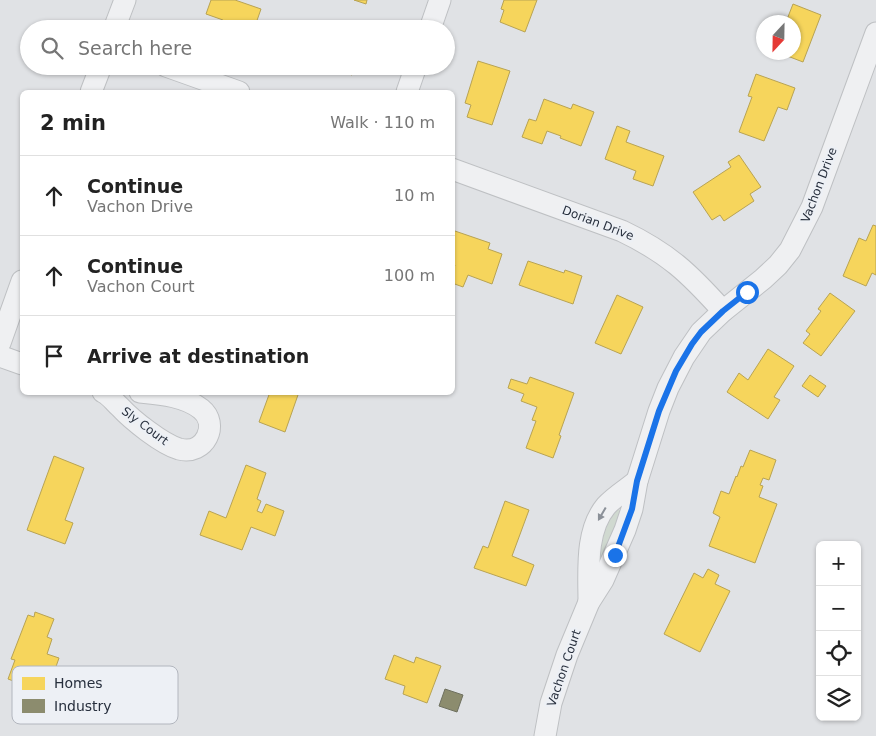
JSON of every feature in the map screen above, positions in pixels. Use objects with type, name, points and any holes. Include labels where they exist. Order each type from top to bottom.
[{"type":"street","points":[[117,20],[125,0]]},
{"type":"street","points":[[433,20],[440,0]]},
{"type":"street","name":"Vachon Drive","points":[[723,311],[778,265],[790,250],[812,206],[876,33]]},
{"type":"street","points":[[92,90],[98,75]]},
{"type":"street","points":[[191,75],[233,90]]},
{"type":"street","points":[[407,90],[413,75]]},
{"type":"street","name":"Dorian Drive","points":[[455,170],[622,231],[639,239],[667,256],[679,266],[723,311]]},
{"type":"street","points":[[0,343],[20,287]]},
{"type":"street","name":"Vachon Court","points":[[545,736],[551,702],[558,680],[589,602],[603,580],[615,555],[632,509],[637,481],[659,411],[676,371],[696,338],[723,311]]},
{"type":"street","points":[[0,356],[20,363]]},
{"type":"street","name":"Sly Court","points":[[110,395],[121,409],[168,444],[177,449],[193,450],[199,447],[205,442],[210,427],[208,418],[203,410],[191,403],[164,395]]},
{"type":"street","name":"Vachon Court","points":[[589,602],[589,560],[596,526],[607,505],[637,481]]},
{"type":"shaded area","points":[[617,509],[621,511],[621,515],[600,566],[596,552],[604,520]]},
{"type":"building: Homes","points":[[211,0],[235,0],[261,9],[257,20],[223,20],[206,14]]},
{"type":"building: Homes","points":[[354,0],[367,0],[366,4]]},
{"type":"building: Homes","points":[[504,0],[537,0],[525,32],[500,22],[504,10],[501,9]]},
{"type":"building: Homes","points":[[793,4],[821,15],[803,62],[798,60],[801,60],[801,15],[789,15]]},
{"type":"building: Homes","points":[[478,61],[510,71],[492,125],[467,117],[471,105],[465,103]]},
{"type":"building: Homes","points":[[756,74],[795,88],[787,110],[778,107],[764,141],[739,132],[752,97],[748,96]]},
{"type":"building: Homes","points":[[544,99],[571,109],[573,104],[594,112],[581,146],[547,131],[542,144],[522,137],[529,119],[536,121]]},
{"type":"building: Homes","points":[[617,126],[630,131],[626,142],[664,156],[653,186],[633,179],[636,171],[605,159]]},
{"type":"building: Homes","points":[[739,155],[761,187],[750,194],[754,201],[724,221],[720,215],[712,220],[693,192],[731,167],[728,162]]},
{"type":"building: Homes","points":[[873,225],[876,226],[876,275],[872,273],[866,286],[843,276],[859,238],[866,241]]},
{"type":"building: Homes","points":[[455,231],[490,243],[488,249],[502,254],[492,284],[468,275],[463,287],[455,284]]},
{"type":"building: Homes","points":[[528,261],[564,273],[565,270],[582,276],[573,304],[519,285]]},
{"type":"building: Homes","points":[[830,293],[855,311],[821,356],[803,343],[810,334],[806,331],[821,311],[818,309]]},
{"type":"building: Homes","points":[[617,295],[643,307],[621,354],[595,343]]},
{"type":"building: Homes","points":[[768,349],[794,366],[774,397],[780,400],[768,419],[727,392],[739,373],[748,380]]},
{"type":"building: Homes","points":[[810,375],[826,386],[818,397],[802,386]]},
{"type":"building: Homes","points":[[530,377],[574,393],[553,458],[526,448],[536,421],[532,420],[537,407],[521,401],[524,394],[508,388],[511,379],[527,384]]},
{"type":"building: Homes","points":[[269,395],[298,395],[285,432],[259,422]]},
{"type":"building: Homes","points":[[750,450],[776,460],[769,480],[763,478],[760,485],[763,486],[759,497],[777,504],[755,563],[709,546],[720,517],[713,513],[721,491],[729,494]]},
{"type":"building: Homes","points":[[54,456],[84,468],[65,520],[73,523],[65,544],[27,530]]},
{"type":"building: Homes","points":[[246,465],[266,473],[257,499],[261,501],[257,511],[262,513],[266,504],[284,511],[275,536],[251,527],[242,550],[200,535],[209,511],[226,518]]},
{"type":"building: Homes","points":[[505,501],[529,510],[512,556],[534,565],[526,586],[474,568],[483,546],[488,548]]},
{"type":"building: Homes","points":[[708,569],[719,575],[715,584],[730,591],[700,652],[664,634],[694,573],[703,578]]},
{"type":"building: Homes","points":[[35,612],[54,619],[47,637],[52,639],[47,654],[59,658],[56,666],[13,666],[15,660],[11,659],[28,615],[34,617]]},
{"type":"building: Homes","points":[[394,655],[414,663],[416,657],[441,666],[427,703],[403,694],[405,686],[385,679]]},
{"type":"building: Homes","points":[[12,668],[12,680],[8,679]]},
{"type":"building: Industry","points":[[445,689],[463,695],[457,712],[439,706]]},
{"type":"route","points":[[615,555],[632,509],[637,481],[659,411],[676,371],[701,332],[747,292]]}]
